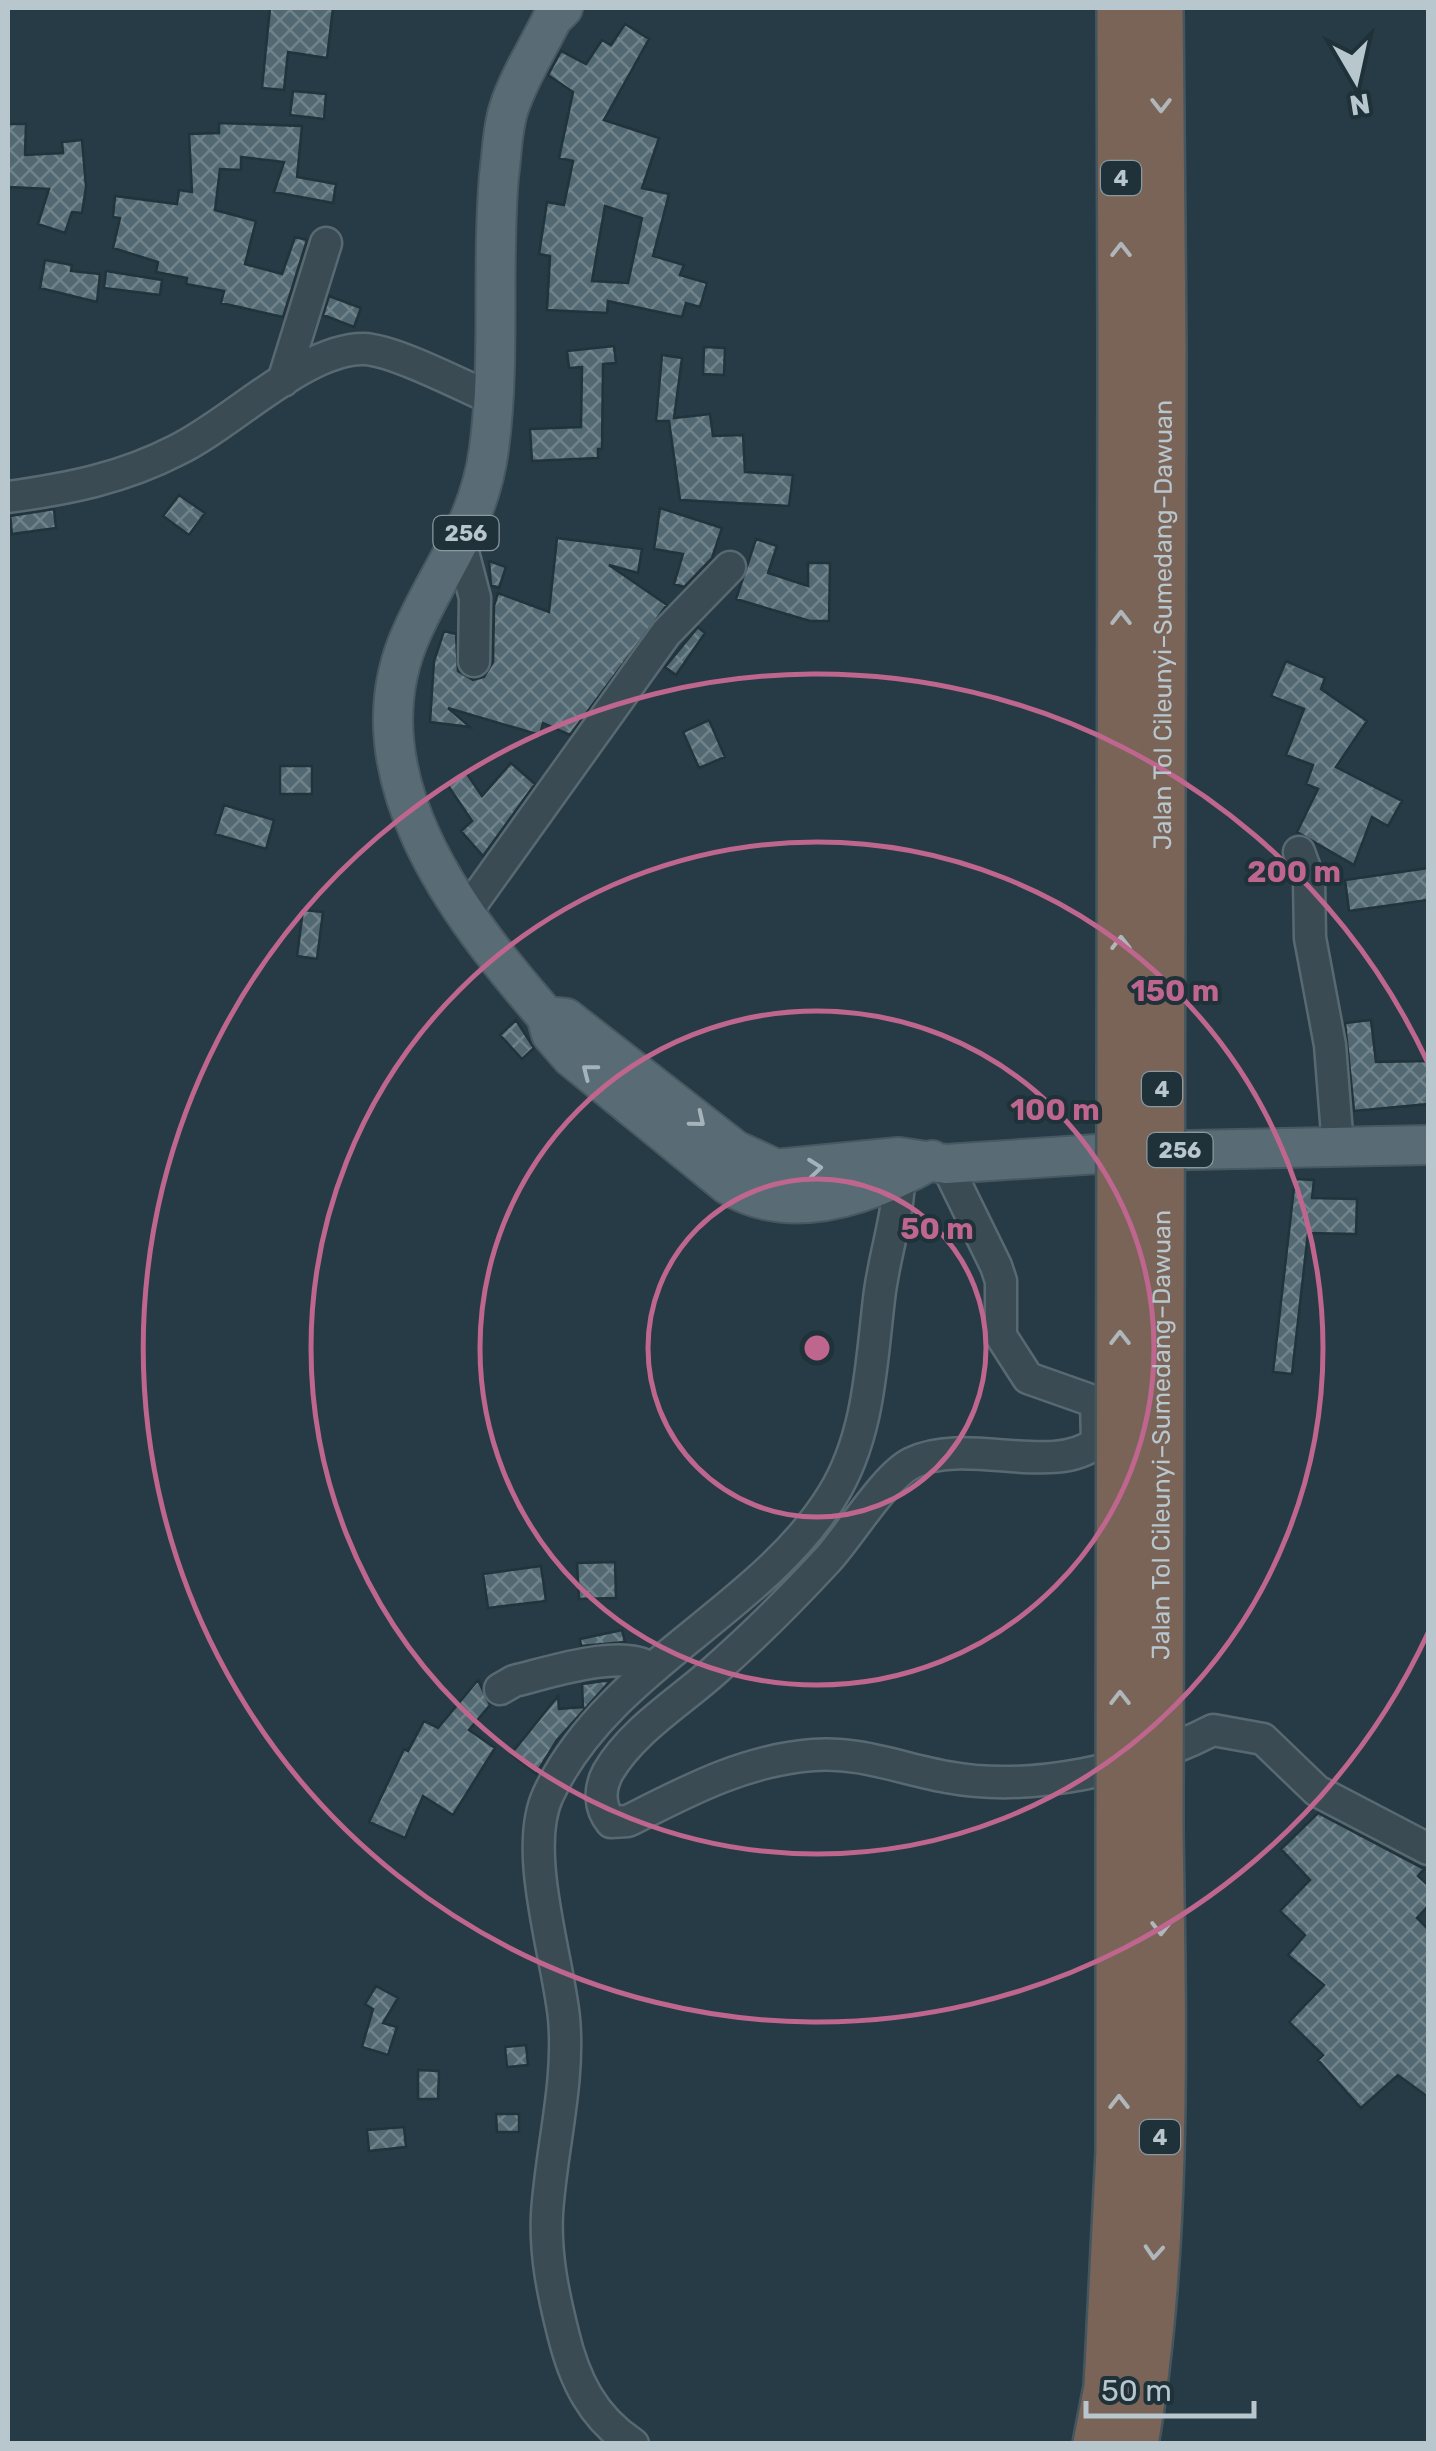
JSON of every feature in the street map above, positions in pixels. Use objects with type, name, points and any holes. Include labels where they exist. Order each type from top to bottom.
[{"type":"highway","name":"Jalan Tol Cileunyi–Sumedang–Dawuan","points":[[1120,8],[1142,348]]},
{"type":"highway","name":"Jalan Tol Cileunyi–Sumedang–Dawuan","points":[[1135,2444],[1145,2389],[1140,2151],[1142,348],[1160,8]]},
{"type":"highway","name":"Jalan Tol Cileunyi–Sumedang–Dawuan","points":[[1096,2444],[1140,2151]]},
{"type":"main road","name":"256","points":[[563,8],[552,19],[509,108],[504,135],[496,210],[489,452],[462,544],[412,630],[393,684],[395,736],[420,837],[464,915],[546,1016],[551,1034],[570,1057],[654,1103],[723,1160],[749,1198],[816,1203],[885,1186],[919,1165]]},
{"type":"main road","name":"256","points":[[723,1160],[776,1169],[1144,1151],[1428,1145]]},
{"type":"street","points":[[282,381],[326,243]]},
{"type":"street","points":[[8,497],[97,484],[174,452],[224,425],[282,381],[329,354],[369,349],[493,399]]},
{"type":"street","points":[[462,544],[474,598],[474,661]]},
{"type":"street","points":[[464,915],[666,633],[730,567]]},
{"type":"street","points":[[1299,852],[1308,878],[1310,938],[1330,1045],[1338,1147]]},
{"type":"street","points":[[633,2444],[606,2424],[572,2370],[549,2274],[547,2216],[565,2044],[540,1823],[544,1805],[569,1759],[650,1668],[774,1565],[833,1495],[854,1450],[867,1402],[883,1262],[919,1165]]},
{"type":"street","points":[[919,1165],[1001,1281],[1002,1336],[1028,1378],[1096,1402],[1097,1442],[1084,1453],[1051,1456],[960,1452],[914,1462],[891,1477],[847,1537],[788,1603],[636,1737],[609,1771],[601,1790],[606,1816],[611,1822],[628,1820],[736,1770],[772,1760],[817,1754],[872,1759],[947,1778],[994,1783],[1120,1764],[1212,1730],[1228,1729],[1263,1739],[1317,1792],[1428,1849]]},
{"type":"street","points":[[500,1690],[514,1681],[618,1660],[640,1661],[650,1668]]},
{"type":"building","points":[[270,8],[333,8],[327,58],[288,52],[284,90],[262,88]]},
{"type":"building","points":[[625,24],[649,39],[604,120],[659,138],[642,188],[669,194],[653,256],[684,265],[680,275],[707,283],[700,307],[686,303],[682,317],[608,301],[607,313],[547,310],[550,256],[539,254],[547,202],[564,205],[573,161],[559,158],[573,92],[548,75],[561,51],[586,64],[602,40],[611,45]],"holes":[[[605,206],[642,218],[628,283],[592,281]]]},
{"type":"building","points":[[293,91],[326,94],[324,119],[290,115]]},
{"type":"building","points":[[219,123],[302,126],[297,177],[336,184],[333,203],[274,192],[284,162],[241,157],[241,170],[220,169],[215,210],[256,221],[245,264],[282,274],[295,237],[307,240],[283,317],[221,303],[224,291],[186,284],[187,278],[156,272],[158,262],[113,248],[120,218],[113,217],[115,196],[177,204],[179,190],[192,192],[189,134],[219,133]]},
{"type":"building","points":[[8,124],[26,124],[25,155],[63,153],[62,142],[82,140],[86,187],[82,213],[72,212],[65,233],[38,224],[49,189],[8,187]]},
{"type":"building","points":[[45,260],[72,265],[71,271],[100,274],[97,302],[40,288]]},
{"type":"building","points":[[106,271],[162,280],[160,295],[104,288]]},
{"type":"building","points":[[329,296],[361,308],[354,327],[323,315]]},
{"type":"building","points":[[614,346],[616,363],[603,364],[602,449],[598,449],[598,458],[532,461],[530,429],[581,427],[582,367],[569,368],[567,351]]},
{"type":"building","points":[[704,347],[725,348],[724,375],[703,374]]},
{"type":"building","points":[[662,355],[682,358],[674,418],[710,414],[713,436],[743,435],[745,472],[793,475],[789,506],[680,500],[669,421],[656,421]]},
{"type":"building","points":[[179,495],[205,513],[189,535],[163,516]]},
{"type":"building","points":[[660,508],[722,528],[712,558],[684,587],[674,584],[683,554],[654,549]]},
{"type":"building","points":[[54,509],[56,528],[12,534],[10,516]]},
{"type":"building","points":[[557,538],[642,549],[638,573],[609,565],[667,605],[570,735],[543,723],[540,735],[448,708],[470,727],[430,722],[434,661],[444,631],[456,634],[458,671],[473,680],[484,677],[493,662],[494,606],[498,593],[549,612]]},
{"type":"building","points":[[756,539],[777,546],[768,573],[808,586],[808,563],[830,563],[829,621],[810,621],[736,599]]},
{"type":"building","points":[[489,561],[506,567],[499,588],[491,585]]},
{"type":"building","points":[[698,627],[705,633],[676,675],[665,667]]},
{"type":"building","points":[[1286,661],[1325,678],[1321,689],[1367,721],[1336,767],[1402,801],[1388,826],[1372,817],[1354,865],[1297,832],[1318,789],[1306,784],[1313,765],[1286,755],[1304,709],[1271,696]]},
{"type":"building","points":[[709,720],[725,757],[699,768],[683,732]]},
{"type":"building","points":[[511,763],[535,784],[483,856],[461,831],[472,821],[447,784],[465,771],[482,796]]},
{"type":"building","points":[[280,766],[312,766],[312,794],[280,794]]},
{"type":"building","points":[[224,805],[274,820],[266,849],[215,834]]},
{"type":"building","points":[[1428,868],[1428,900],[1349,911],[1345,880]]},
{"type":"building","points":[[303,910],[323,912],[317,959],[297,956]]},
{"type":"building","points":[[516,1020],[534,1048],[522,1059],[500,1035]]},
{"type":"building","points":[[1371,1020],[1376,1062],[1428,1061],[1428,1104],[1354,1111],[1345,1023]]},
{"type":"building","points":[[1295,1179],[1314,1180],[1312,1198],[1357,1199],[1356,1234],[1308,1233],[1292,1374],[1273,1372]]},
{"type":"building","points":[[615,1562],[616,1598],[579,1599],[577,1563]]},
{"type":"building","points":[[541,1566],[546,1601],[488,1608],[483,1574]]},
{"type":"building","points":[[622,1630],[625,1642],[581,1646],[580,1639]]},
{"type":"building","points":[[478,1680],[490,1705],[469,1730],[495,1748],[453,1815],[423,1796],[405,1838],[369,1822],[404,1749],[408,1751],[424,1721],[438,1728]]},
{"type":"building","points":[[611,1680],[557,1740],[536,1774],[511,1754],[558,1696],[559,1709],[583,1707],[582,1684]]},
{"type":"building","points":[[1318,1813],[1424,1869],[1418,1876],[1428,1885],[1428,1906],[1417,1918],[1428,1929],[1428,2097],[1398,2075],[1361,2108],[1318,2060],[1323,2055],[1289,2022],[1324,1985],[1288,1955],[1305,1935],[1280,1911],[1310,1880],[1281,1849]]},
{"type":"building","points":[[376,1986],[398,1998],[383,2023],[397,2027],[388,2055],[362,2047],[373,2009],[365,2004]]},
{"type":"building","points":[[526,2045],[528,2065],[507,2067],[505,2047]]},
{"type":"building","points":[[418,2070],[439,2071],[438,2099],[418,2099]]},
{"type":"building","points":[[496,2114],[519,2114],[519,2132],[497,2132]]},
{"type":"building","points":[[404,2127],[406,2147],[369,2151],[367,2130]]}]
